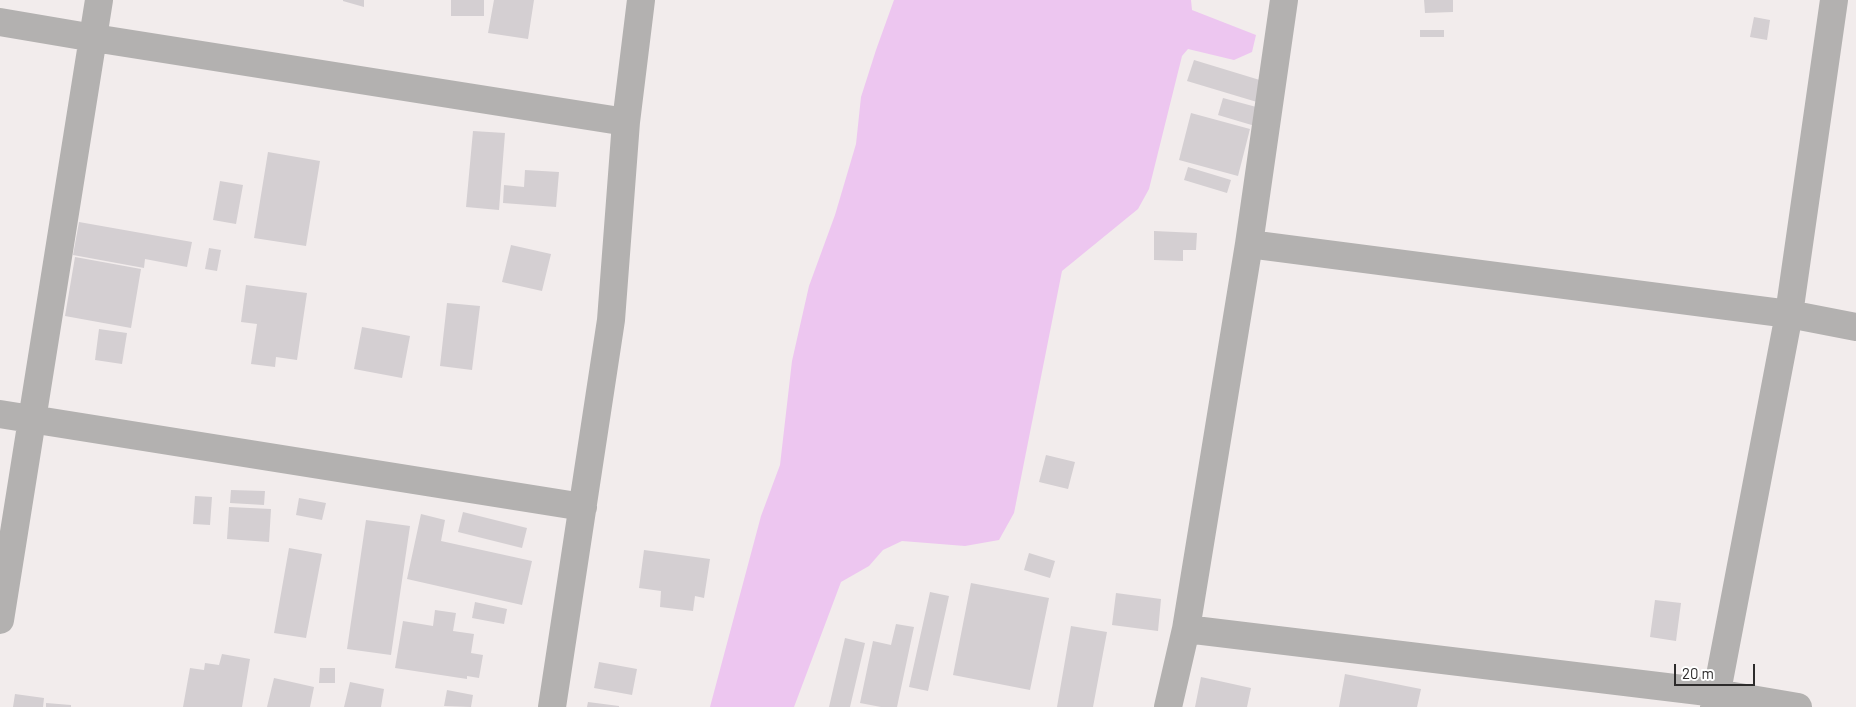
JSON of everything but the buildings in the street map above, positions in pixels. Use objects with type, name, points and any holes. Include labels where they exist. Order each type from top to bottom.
[{"type":"street","points":[[0,620],[99,0]]},
{"type":"street","points":[[552,707],[611,320],[626,122],[641,0]]},
{"type":"street","points":[[1168,707],[1186,629],[1249,244],[1284,0]]},
{"type":"street","points":[[1715,700],[1789,314],[1834,0]]},
{"type":"street","points":[[0,22],[626,122]]},
{"type":"street","points":[[1249,244],[1789,314],[1856,327]]},
{"type":"street","points":[[0,414],[583,507]]},
{"type":"street","points":[[1186,629],[1715,700],[1798,707]]},
{"type":"shaded area","points":[[894,0],[1191,0],[1192,10],[1256,35],[1252,52],[1234,60],[1188,49],[1182,56],[1149,189],[1138,209],[1062,271],[1014,513],[999,540],[965,546],[902,541],[883,550],[869,566],[841,582],[794,707],[710,707],[761,516],[780,465],[792,361],[809,286],[835,215],[856,144],[861,97]]}]
